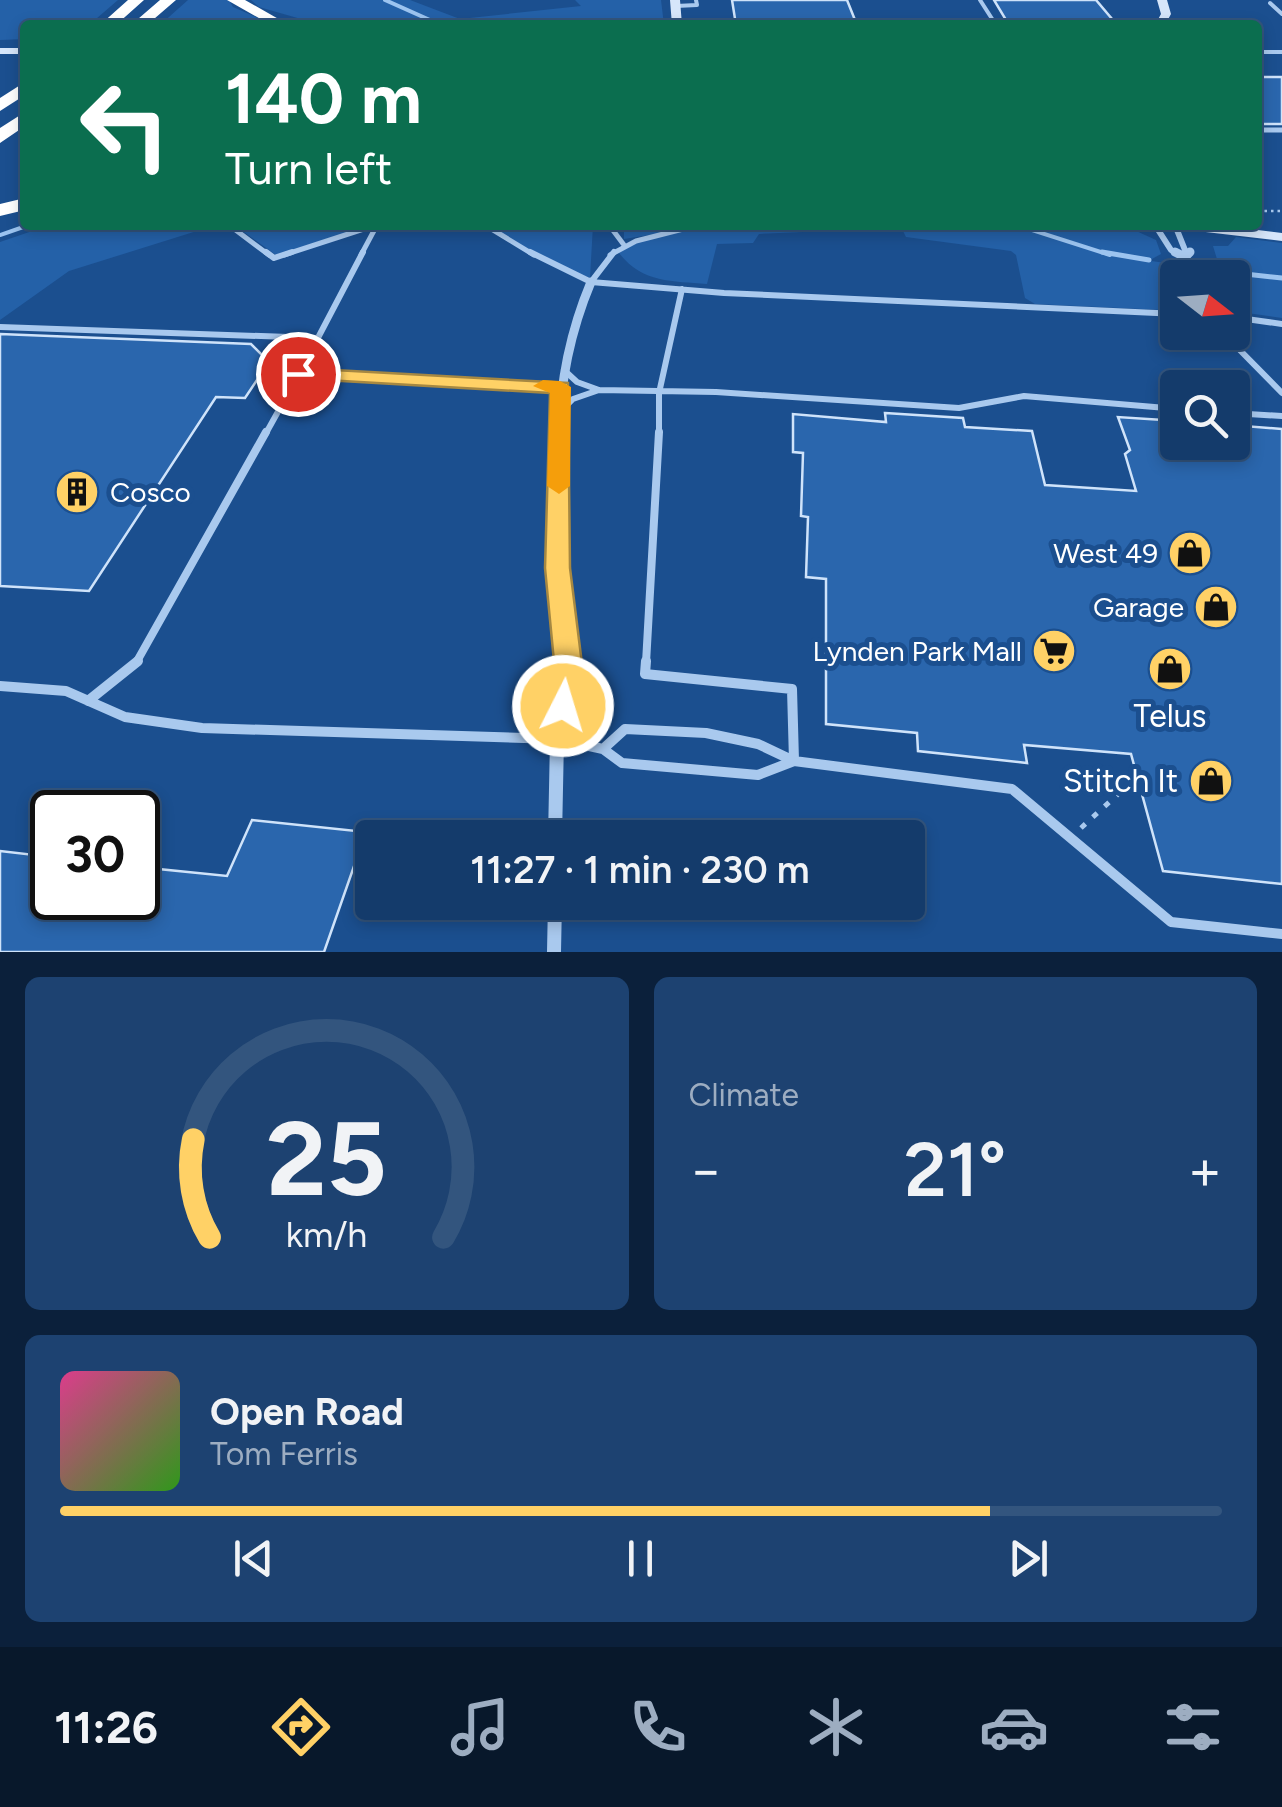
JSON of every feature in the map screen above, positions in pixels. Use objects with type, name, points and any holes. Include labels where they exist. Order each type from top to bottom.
[{"type":"highway","points":[[110,20],[127,0]]},
{"type":"highway","points":[[112,20],[137,0]]},
{"type":"highway","points":[[144,20],[170,0]]},
{"type":"highway","points":[[234,0],[272,20]]},
{"type":"highway","points":[[0,106],[20,91]]},
{"type":"highway","points":[[0,138],[20,121]]},
{"type":"street","points":[[1159,230],[1172,250],[1185,257],[1190,252],[1180,230]]},
{"type":"street","points":[[1221,230],[1282,237]]},
{"type":"street","points":[[555,820],[557,739],[569,672],[558,568],[560,387],[576,318],[591,282]]},
{"type":"street","points":[[554,952],[555,920]]},
{"type":"lane","points":[[675,3],[697,5],[696,0]]},
{"type":"lane","points":[[1270,3],[1282,14]]},
{"type":"lane","points":[[236,230],[274,258],[361,230]]},
{"type":"lane","points":[[88,701],[136,664],[374,230]]},
{"type":"lane","points":[[493,230],[546,262],[591,282],[1160,316]]},
{"type":"lane","points":[[613,230],[624,244]]},
{"type":"lane","points":[[591,282],[597,264],[624,244],[679,230]]},
{"type":"lane","points":[[682,289],[659,393],[658,490],[645,674],[792,689],[794,761]]},
{"type":"lane","points":[[1250,319],[1282,324]]},
{"type":"lane","points":[[0,326],[317,338]]},
{"type":"lane","points":[[1240,350],[1282,393]]},
{"type":"lane","points":[[564,370],[577,382],[599,390],[716,392],[960,408],[1024,396],[1160,407]]},
{"type":"lane","points":[[298,374],[560,387]]},
{"type":"lane","points":[[560,413],[573,399],[599,390]]},
{"type":"lane","points":[[1250,414],[1282,416]]},
{"type":"lane","points":[[0,686],[66,691],[125,717],[202,728],[557,739],[603,749],[622,763],[758,775],[794,761]]},
{"type":"lane","points":[[603,749],[625,729],[706,733],[758,744],[794,761],[868,774],[1012,789],[1171,922],[1282,934]]},
{"type":"path","points":[[1070,838],[1129,784]]},
{"type":"shaded area","points":[[0,0],[118,0],[95,20],[20,20],[20,39],[0,40]]},
{"type":"shaded area","points":[[188,0],[229,0],[233,7],[263,20],[166,20]]},
{"type":"shaded area","points":[[251,0],[410,0],[460,19],[581,6],[575,0],[661,0],[663,20],[304,20],[259,7]]},
{"type":"shaded area","points":[[35,230],[200,230],[69,271],[0,320],[0,242]]},
{"type":"shaded area","points":[[241,230],[355,230],[276,255]]},
{"type":"shaded area","points":[[495,230],[593,230],[590,278],[547,261]]},
{"type":"shaded area","points":[[624,230],[803,232],[759,234],[753,243],[717,244],[707,284],[659,279],[638,270],[619,253],[627,244],[669,232],[624,239]]},
{"type":"shaded area","points":[[902,230],[1028,230],[1111,255],[1160,262],[1160,310],[1035,304],[1025,298],[1016,255],[1011,251],[906,237]]},
{"type":"shaded area","points":[[1036,230],[1134,230],[1156,240],[1161,254],[1152,259],[1112,254]]},
{"type":"shaded area","points":[[1236,237],[1282,243],[1282,277],[1250,273],[1250,260],[1217,260],[1213,246],[1228,246]]},
{"type":"shaded area","points":[[1250,275],[1282,279],[1282,318],[1250,313]]},
{"type":"building","points":[[732,0],[847,0],[855,20],[735,20]]},
{"type":"building","points":[[994,0],[1096,0],[1112,19],[1096,20],[1006,20]]},
{"type":"building","points":[[1262,77],[1282,77],[1282,124],[1262,124]]},
{"type":"building","name":"Cosco","points":[[0,334],[251,344],[269,362],[245,398],[216,397],[89,591],[0,586]]},
{"type":"building","name":"Lynden Park Mall","points":[[885,413],[963,418],[965,427],[1032,431],[1045,485],[1136,491],[1125,454],[1130,450],[1118,417],[1160,420],[1160,460],[1250,460],[1250,426],[1282,429],[1282,884],[1163,871],[1131,754],[1024,745],[1027,763],[918,751],[917,733],[826,724],[826,579],[806,577],[808,517],[801,516],[803,453],[793,452],[793,414],[886,422]]},
{"type":"building","points":[[252,820],[355,831],[355,863],[324,952],[0,952],[0,851],[30,854],[30,920],[160,920],[160,869],[227,876]]},
{"type":"waterway","points":[[385,0],[430,20]]},
{"type":"waterway","points":[[0,235],[20,228]]},
{"type":"waterway","points":[[1032,230],[1110,255]]},
{"type":"waterway","points":[[1102,252],[1149,260]]},
{"type":"waterway","points":[[1250,275],[1282,278]]},
{"type":"slow traffic","points":[[543,386],[560,387],[559,486]]},
{"type":"place","name":"Cosco","points":[[77,492]]},
{"type":"place","name":"West 49","points":[[1190,553]]},
{"type":"place","name":"Garage","points":[[1216,607]]},
{"type":"place","name":"Lynden Park Mall","points":[[1054,651]]},
{"type":"place","name":"Telus","points":[[1170,669]]},
{"type":"place","name":"Stitch It","points":[[1211,781]]},
{"type":"route","points":[[298,374],[560,387],[558,568],[569,672],[563,706]]}]
